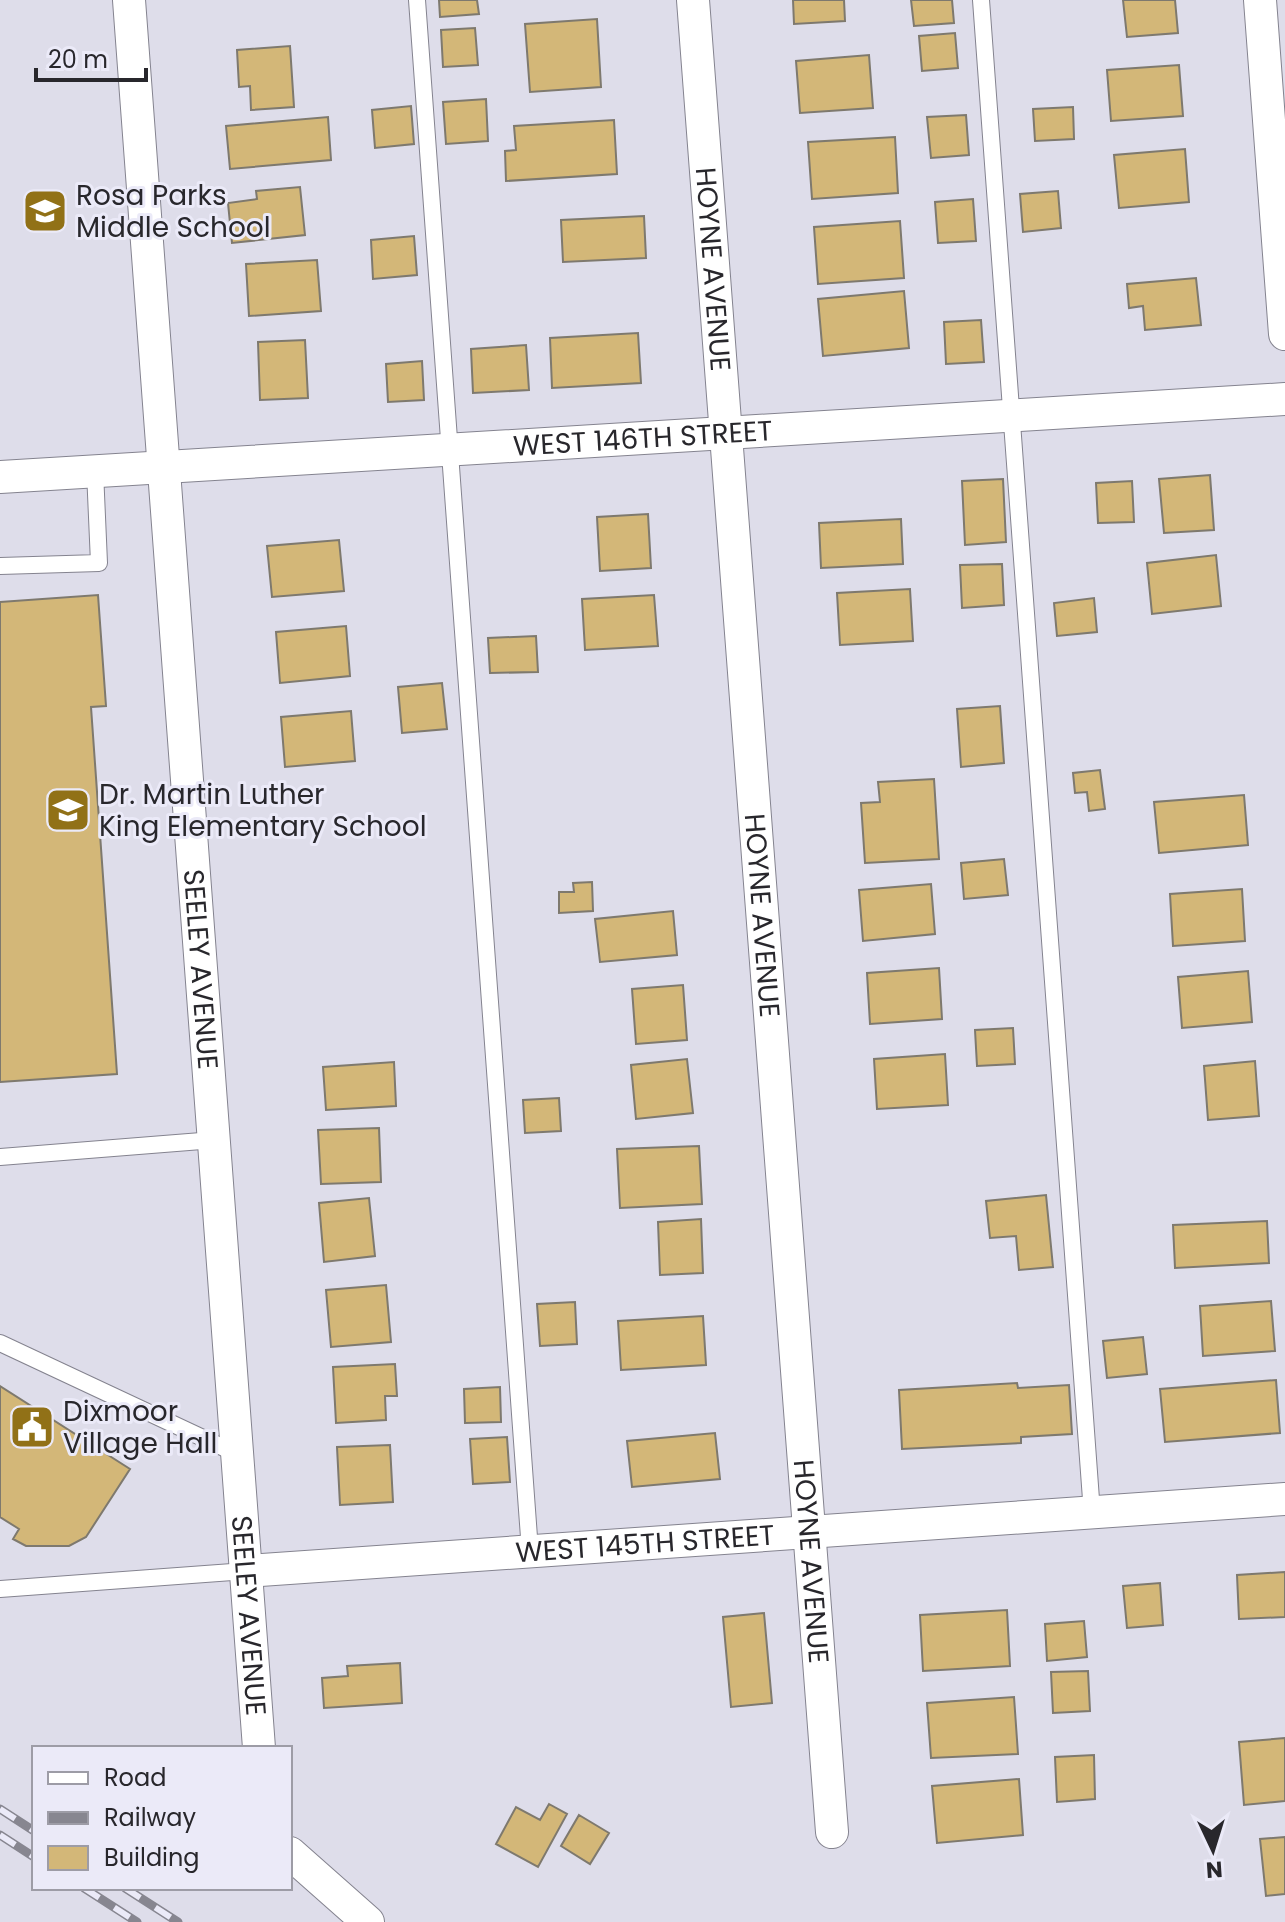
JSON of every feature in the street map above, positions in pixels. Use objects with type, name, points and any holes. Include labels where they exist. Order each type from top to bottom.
[{"type":"street","name":"SEELEY AVENUE","points":[[129,0],[259,1746]]},
{"type":"street","name":"HOYNE AVENUE","points":[[693,0],[832,1832]]},
{"type":"street","points":[[1260,0],[1285,334]]},
{"type":"street","name":"WEST 146TH STREET","points":[[0,477],[1285,399]]},
{"type":"street","name":"WEST 145TH STREET","points":[[246,1571],[1285,1499]]},
{"type":"street","points":[[292,1855],[368,1922]]},
{"type":"lane","points":[[417,0],[530,1551]]},
{"type":"lane","points":[[981,0],[1092,1513]]},
{"type":"lane","points":[[0,566],[99,563],[95,471]]},
{"type":"lane","points":[[0,1157],[214,1140]]},
{"type":"lane","points":[[0,1343],[237,1454]]},
{"type":"lane","points":[[0,1589],[246,1571]]},
{"type":"building","points":[[439,0],[477,0],[479,14],[440,17]]},
{"type":"building","points":[[793,0],[844,0],[845,21],[794,24]]},
{"type":"building","points":[[911,0],[952,0],[954,23],[914,26]]},
{"type":"building","points":[[1123,0],[1175,0],[1178,33],[1127,37]]},
{"type":"building","points":[[597,19],[601,87],[530,92],[525,24]]},
{"type":"building","points":[[475,28],[478,65],[443,67],[441,30]]},
{"type":"building","points":[[955,33],[958,68],[922,71],[919,36]]},
{"type":"building","points":[[290,46],[294,107],[251,110],[250,86],[239,87],[237,50]]},
{"type":"building","points":[[869,55],[873,108],[800,113],[796,61]]},
{"type":"building","points":[[1179,65],[1183,116],[1111,121],[1107,70]]},
{"type":"building","points":[[486,99],[488,141],[446,144],[443,102]]},
{"type":"building","points":[[411,106],[414,144],[375,148],[372,110]]},
{"type":"building","points":[[1073,107],[1074,139],[1035,141],[1033,109]]},
{"type":"building","points":[[966,115],[969,155],[931,158],[927,117]]},
{"type":"building","points":[[328,117],[331,160],[230,169],[226,126]]},
{"type":"building","points":[[614,120],[617,174],[506,181],[505,151],[516,150],[514,126]]},
{"type":"building","points":[[895,137],[898,193],[812,199],[808,142]]},
{"type":"building","points":[[1185,149],[1189,202],[1119,208],[1114,155]]},
{"type":"building","points":[[300,187],[305,235],[232,243],[228,203],[257,199],[256,191]]},
{"type":"building","points":[[1058,191],[1061,228],[1023,232],[1020,194]]},
{"type":"building","points":[[973,199],[976,241],[938,243],[935,202]]},
{"type":"building","points":[[644,216],[646,258],[563,262],[561,220]]},
{"type":"building","points":[[900,221],[904,278],[818,284],[814,227]]},
{"type":"building","points":[[414,236],[417,275],[373,279],[371,240]]},
{"type":"building","points":[[317,260],[321,311],[249,316],[246,264]]},
{"type":"building","points":[[1196,278],[1201,325],[1145,330],[1143,306],[1129,308],[1127,284]]},
{"type":"building","points":[[904,291],[909,348],[823,356],[818,299]]},
{"type":"building","points":[[981,320],[984,362],[946,364],[944,322]]},
{"type":"building","points":[[638,333],[641,383],[552,388],[550,338]]},
{"type":"building","points":[[305,340],[308,398],[260,400],[258,342]]},
{"type":"building","points":[[526,345],[529,390],[473,393],[471,349]]},
{"type":"building","points":[[422,361],[424,400],[388,402],[386,364]]},
{"type":"building","points":[[1210,475],[1214,530],[1164,533],[1159,479]]},
{"type":"building","points":[[1003,479],[1006,542],[965,545],[962,481]]},
{"type":"building","points":[[1132,481],[1134,522],[1098,523],[1096,483]]},
{"type":"building","points":[[648,514],[651,568],[600,571],[597,517]]},
{"type":"building","points":[[901,519],[903,564],[821,568],[819,523]]},
{"type":"building","points":[[339,540],[344,591],[272,597],[267,546]]},
{"type":"building","points":[[1216,555],[1221,606],[1152,614],[1147,563]]},
{"type":"building","points":[[1002,564],[1004,605],[962,608],[960,565]]},
{"type":"building","points":[[910,589],[913,641],[840,645],[837,593]]},
{"type":"building","name":"Dr. Martin Luther King Elementary School","points":[[98,595],[106,706],[91,707],[117,1074],[0,1082],[0,602]]},
{"type":"building","points":[[654,595],[658,646],[585,650],[582,599]]},
{"type":"building","points":[[1094,598],[1097,632],[1057,636],[1054,603]]},
{"type":"building","points":[[346,626],[350,676],[280,683],[276,632]]},
{"type":"building","points":[[536,636],[538,672],[490,673],[488,638]]},
{"type":"building","points":[[442,683],[447,729],[402,733],[398,687]]},
{"type":"building","points":[[1000,706],[1004,763],[961,767],[957,709]]},
{"type":"building","points":[[351,711],[355,761],[285,767],[281,717]]},
{"type":"building","points":[[1100,770],[1105,809],[1089,811],[1087,792],[1075,793],[1073,773]]},
{"type":"building","points":[[934,779],[939,859],[865,863],[861,803],[880,802],[878,782]]},
{"type":"building","points":[[1244,795],[1248,845],[1159,853],[1154,802]]},
{"type":"building","points":[[1004,859],[1008,895],[964,899],[961,863]]},
{"type":"building","points":[[592,882],[593,911],[559,913],[559,892],[574,892],[573,883]]},
{"type":"building","points":[[931,884],[935,934],[863,941],[859,890]]},
{"type":"building","points":[[1242,889],[1245,941],[1173,946],[1170,894]]},
{"type":"building","points":[[673,911],[677,955],[600,962],[595,919]]},
{"type":"building","points":[[939,968],[942,1019],[870,1024],[867,973]]},
{"type":"building","points":[[1248,971],[1252,1022],[1182,1028],[1178,977]]},
{"type":"building","points":[[683,985],[687,1040],[636,1044],[632,989]]},
{"type":"building","points":[[1013,1028],[1015,1064],[977,1066],[975,1030]]},
{"type":"building","points":[[945,1054],[948,1105],[877,1109],[874,1059]]},
{"type":"building","points":[[687,1059],[693,1113],[636,1119],[631,1065]]},
{"type":"building","points":[[1255,1061],[1259,1116],[1208,1120],[1204,1066]]},
{"type":"building","points":[[394,1062],[396,1106],[326,1110],[323,1067]]},
{"type":"building","points":[[559,1098],[561,1131],[525,1133],[523,1100]]},
{"type":"building","points":[[379,1128],[381,1182],[321,1184],[318,1130]]},
{"type":"building","points":[[699,1146],[702,1204],[620,1208],[617,1149]]},
{"type":"building","points":[[1046,1195],[1053,1267],[1019,1270],[1016,1236],[990,1238],[986,1201]]},
{"type":"building","points":[[369,1198],[375,1256],[324,1262],[319,1203]]},
{"type":"building","points":[[701,1219],[703,1273],[660,1275],[658,1222]]},
{"type":"building","points":[[1267,1221],[1269,1263],[1175,1268],[1173,1225]]},
{"type":"building","points":[[386,1285],[391,1342],[331,1347],[326,1290]]},
{"type":"building","points":[[1271,1301],[1275,1351],[1203,1356],[1200,1306]]},
{"type":"building","points":[[575,1302],[577,1344],[540,1346],[537,1304]]},
{"type":"building","points":[[703,1316],[706,1365],[621,1370],[618,1321]]},
{"type":"building","points":[[1143,1337],[1147,1374],[1107,1378],[1103,1341]]},
{"type":"building","points":[[395,1364],[397,1396],[385,1396],[386,1420],[336,1423],[333,1367]]},
{"type":"building","points":[[1276,1380],[1280,1433],[1165,1442],[1160,1389]]},
{"type":"building","points":[[1017,1383],[1018,1388],[1069,1385],[1072,1434],[1021,1437],[1021,1443],[902,1449],[899,1390]]},
{"type":"building","name":"Dixmoor Village Hall","points":[[0,1386],[130,1469],[86,1537],[69,1546],[26,1546],[13,1539],[19,1529],[0,1517]]},
{"type":"building","points":[[500,1387],[501,1422],[465,1423],[464,1389]]},
{"type":"building","points":[[715,1433],[720,1479],[632,1487],[627,1441]]},
{"type":"building","points":[[507,1437],[510,1482],[473,1484],[470,1439]]},
{"type":"building","points":[[390,1445],[393,1502],[340,1505],[337,1447]]},
{"type":"building","points":[[1285,1572],[1285,1617],[1239,1619],[1237,1575]]},
{"type":"building","points":[[1160,1583],[1163,1625],[1127,1628],[1123,1586]]},
{"type":"building","points":[[1007,1610],[1010,1666],[923,1671],[920,1615]]},
{"type":"building","points":[[764,1613],[772,1703],[731,1707],[723,1617]]},
{"type":"building","points":[[1084,1621],[1087,1657],[1047,1661],[1045,1624]]},
{"type":"building","points":[[400,1663],[402,1703],[324,1708],[322,1678],[348,1676],[347,1666]]},
{"type":"building","points":[[1088,1671],[1090,1711],[1053,1713],[1051,1672]]},
{"type":"building","points":[[1014,1697],[1018,1754],[931,1758],[927,1703]]},
{"type":"building","points":[[1285,1738],[1285,1801],[1244,1805],[1239,1742]]},
{"type":"building","points":[[1094,1755],[1095,1799],[1057,1802],[1055,1757]]},
{"type":"building","points":[[1019,1779],[1023,1835],[937,1843],[932,1786]]},
{"type":"building","points":[[549,1804],[567,1814],[538,1867],[496,1844],[516,1807],[540,1820]]},
{"type":"building","points":[[579,1815],[609,1833],[590,1864],[561,1846]]},
{"type":"building","points":[[1285,1837],[1285,1894],[1266,1896],[1260,1839]]},
{"type":"railway","points":[[0,1809],[32,1830]]},
{"type":"railway","points":[[0,1835],[32,1856]]},
{"type":"railway","points":[[87,1890],[137,1922]]},
{"type":"railway","points":[[128,1890],[178,1922]]},
{"type":"place","name":"Rosa Parks Middle School","points":[[45,211]]},
{"type":"place","name":"Dr. Martin Luther King Elementary School","points":[[68,810]]},
{"type":"place","name":"Dixmoor Village Hall","points":[[32,1427]]}]
